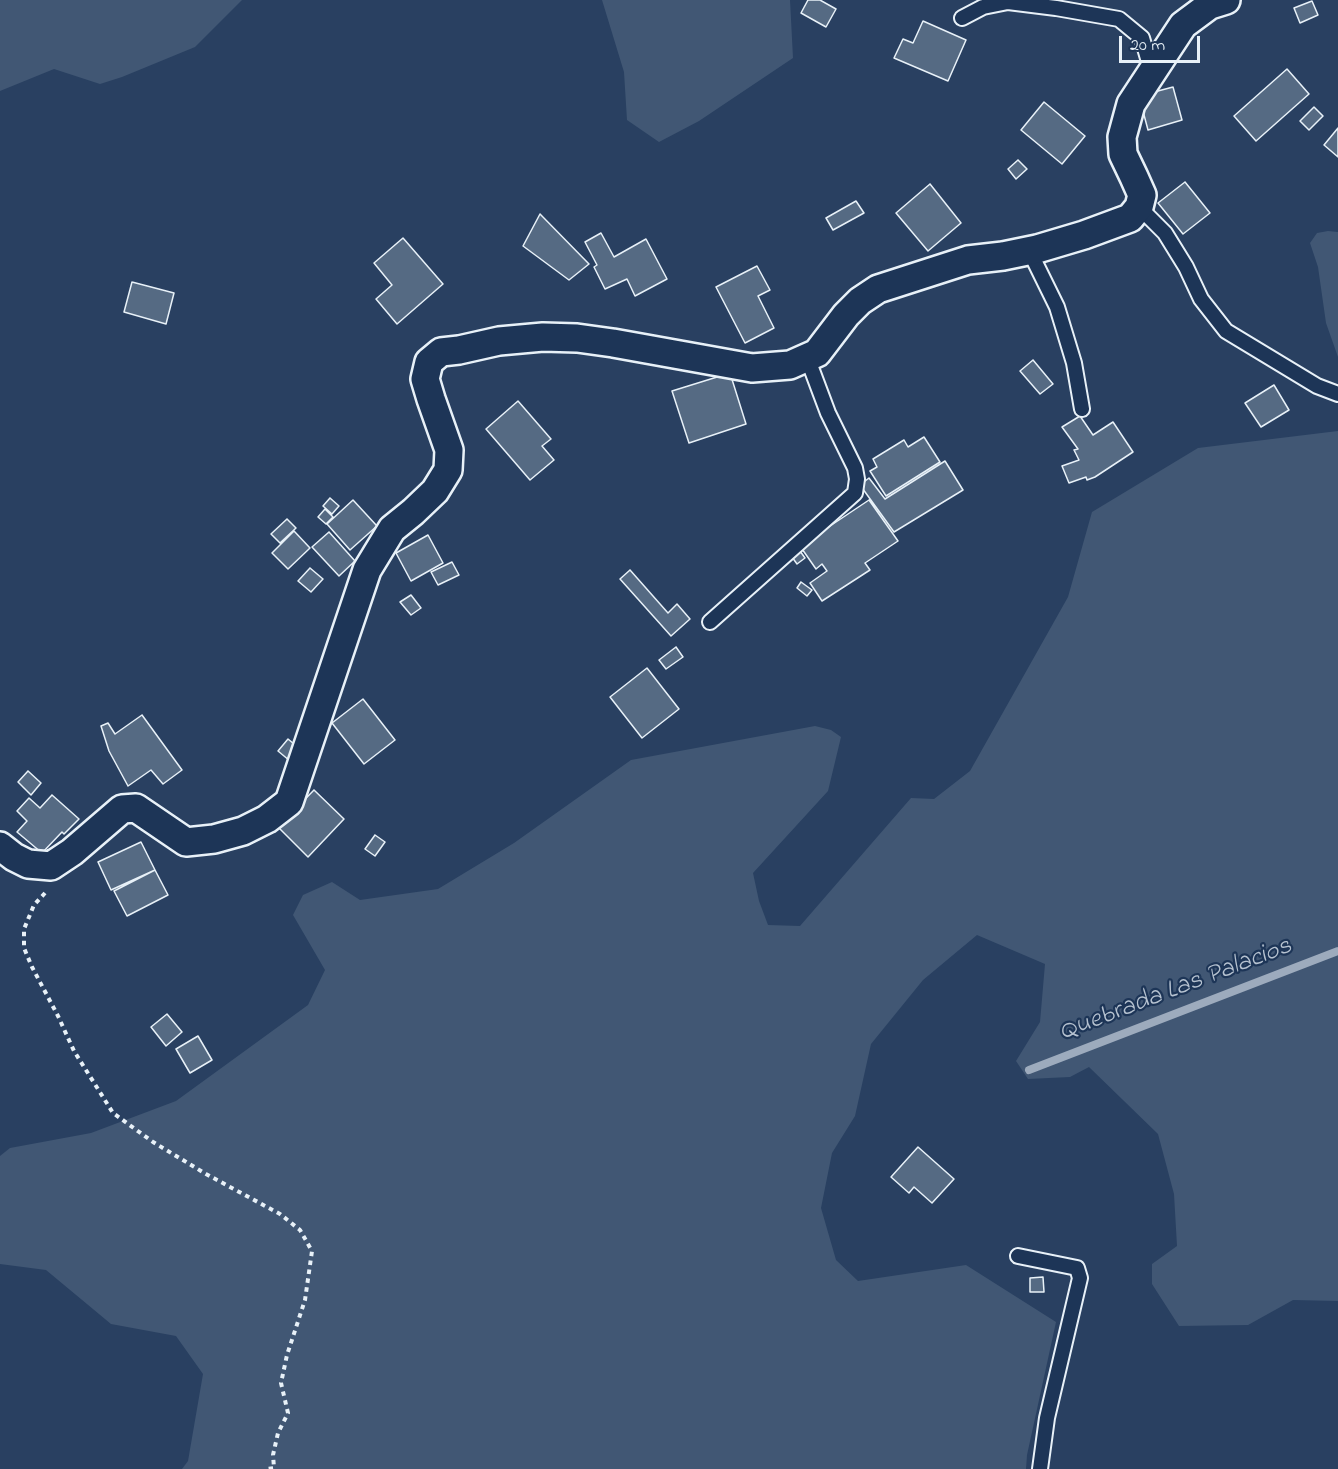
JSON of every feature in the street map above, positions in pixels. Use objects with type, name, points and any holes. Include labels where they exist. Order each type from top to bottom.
[{"type":"street","points":[[0,846],[28,864],[51,866],[72,852],[122,809],[136,808],[186,842],[213,839],[243,831],[267,819],[290,802],[367,570],[392,529],[435,491],[448,470],[448,450],[425,379],[429,362],[441,352],[499,341],[543,337],[613,343],[752,368],[790,365],[817,353],[846,315],[878,289],[968,260],[1004,256],[1084,235],[1130,218],[1139,207],[1142,195],[1123,154],[1122,137],[1131,104],[1183,25],[1210,4],[1226,0]]},
{"type":"lane","points":[[962,18],[983,7],[1008,2],[1119,19],[1142,38],[1152,72]]},
{"type":"lane","points":[[1139,207],[1165,233],[1186,267],[1201,299],[1226,331],[1317,386],[1338,394]]},
{"type":"lane","points":[[1029,250],[1057,307],[1074,363],[1082,409]]},
{"type":"lane","points":[[710,622],[855,493],[857,479],[855,468],[828,413],[807,357]]},
{"type":"lane","points":[[1018,1256],[1077,1268],[1080,1278],[1047,1418],[1040,1469]]},
{"type":"path","points":[[51,888],[34,905],[24,929],[24,948],[74,1051],[113,1113],[153,1142],[280,1214],[300,1230],[312,1251],[305,1300],[287,1355],[281,1383],[288,1413],[278,1433],[273,1455],[274,1468],[266,1469]]},
{"type":"shaded area","points":[[0,0],[242,0],[195,47],[122,77],[100,84],[54,69],[0,91]]},
{"type":"shaded area","points":[[602,0],[790,0],[793,58],[699,121],[659,142],[627,120],[624,72]]},
{"type":"shaded area","points":[[1338,232],[1338,357],[1326,323],[1318,267],[1310,243],[1317,233]]},
{"type":"shaded area","points":[[1338,431],[1338,1301],[1293,1300],[1248,1325],[1179,1326],[1152,1284],[1152,1264],[1177,1246],[1174,1194],[1158,1134],[1089,1067],[1070,1077],[1028,1079],[1016,1061],[1040,1022],[1045,964],[977,935],[923,980],[871,1044],[855,1116],[832,1153],[821,1208],[836,1260],[858,1281],[966,1265],[1056,1322],[1027,1455],[1026,1469],[182,1469],[188,1461],[203,1374],[176,1336],[111,1324],[46,1270],[0,1264],[0,1156],[10,1148],[91,1133],[176,1101],[308,1005],[325,970],[293,915],[303,895],[332,882],[360,900],[438,889],[514,843],[631,760],[815,726],[831,730],[841,737],[828,791],[753,873],[759,901],[768,925],[800,926],[911,798],[934,799],[970,771],[1068,597],[1092,512],[1198,448]]},
{"type":"building","points":[[808,0],[820,0],[836,9],[826,27],[801,13]]},
{"type":"building","points":[[1312,1],[1318,15],[1300,23],[1294,8]]},
{"type":"building","points":[[923,21],[966,40],[948,81],[894,58],[903,39],[913,43]]},
{"type":"building","points":[[1287,69],[1309,94],[1256,141],[1234,116]]},
{"type":"building","points":[[1173,87],[1182,120],[1148,130],[1139,96]]},
{"type":"building","points":[[1044,102],[1085,136],[1062,164],[1021,130]]},
{"type":"building","points":[[1314,107],[1323,116],[1309,130],[1300,121]]},
{"type":"building","points":[[1338,128],[1338,157],[1324,145]]},
{"type":"building","points":[[1018,160],[1027,169],[1016,179],[1008,169]]},
{"type":"building","points":[[1185,182],[1210,213],[1183,234],[1158,203]]},
{"type":"building","points":[[930,184],[961,223],[928,251],[896,213]]},
{"type":"building","points":[[856,201],[864,213],[833,230],[826,218]]},
{"type":"building","points":[[540,214],[589,264],[569,280],[523,246]]},
{"type":"building","points":[[601,233],[614,257],[646,239],[667,279],[635,296],[627,279],[605,289],[594,267],[597,265],[585,242]]},
{"type":"building","points":[[403,238],[443,284],[397,324],[376,299],[392,285],[374,263]]},
{"type":"building","points":[[757,266],[770,290],[758,296],[774,328],[745,343],[716,287]]},
{"type":"building","points":[[132,282],[174,293],[166,324],[124,312]]},
{"type":"building","points":[[1033,360],[1053,384],[1040,394],[1020,371]]},
{"type":"building","points":[[730,373],[746,424],[689,443],[672,391]]},
{"type":"building","points":[[1274,385],[1289,410],[1261,427],[1245,403]]},
{"type":"building","points":[[518,401],[551,439],[542,446],[554,460],[530,480],[486,429]]},
{"type":"building","points":[[1080,416],[1093,435],[1113,422],[1133,452],[1095,477],[1087,480],[1086,477],[1069,483],[1062,466],[1079,460],[1074,450],[1078,449],[1062,427]]},
{"type":"building","points":[[924,437],[940,462],[886,496],[870,471],[877,467],[873,459],[904,440],[908,447]]},
{"type":"building","points":[[945,461],[963,490],[894,532],[860,485],[869,478],[885,499]]},
{"type":"building","points":[[330,498],[339,506],[332,514],[323,506]]},
{"type":"building","points":[[353,500],[377,526],[350,550],[327,524]]},
{"type":"building","points":[[869,500],[898,541],[865,563],[870,570],[822,601],[810,583],[827,571],[822,564],[816,569],[800,546]]},
{"type":"building","points":[[325,509],[333,517],[326,524],[318,517]]},
{"type":"building","points":[[287,519],[296,528],[280,543],[271,534]]},
{"type":"building","points":[[294,531],[310,548],[288,569],[272,553]]},
{"type":"building","points":[[329,532],[355,561],[339,576],[312,547]]},
{"type":"building","points":[[428,535],[443,563],[411,581],[396,553]]},
{"type":"building","points":[[800,551],[805,558],[797,564],[792,557]]},
{"type":"building","points":[[452,562],[459,575],[438,585],[431,572]]},
{"type":"building","points":[[310,568],[323,579],[311,592],[298,581]]},
{"type":"building","points":[[630,570],[668,613],[677,604],[690,619],[671,636],[620,579]]},
{"type":"building","points":[[801,582],[812,590],[807,596],[797,588]]},
{"type":"building","points":[[411,595],[421,608],[411,615],[400,602]]},
{"type":"building","points":[[676,647],[683,657],[666,669],[659,660]]},
{"type":"building","points":[[647,668],[679,709],[642,738],[610,697]]},
{"type":"building","points":[[363,699],[395,740],[364,764],[332,723]]},
{"type":"building","points":[[142,715],[182,770],[163,784],[151,770],[128,786],[109,751],[101,726],[108,723],[115,734]]},
{"type":"building","points":[[288,739],[300,749],[290,761],[278,751]]},
{"type":"building","points":[[28,771],[41,783],[31,795],[18,782]]},
{"type":"building","points":[[314,790],[344,819],[308,857],[278,827]]},
{"type":"building","points":[[52,795],[79,819],[64,834],[62,832],[42,853],[17,832],[27,821],[17,811],[29,798],[40,808]]},
{"type":"building","points":[[375,835],[385,842],[375,856],[365,849]]},
{"type":"building","points":[[141,842],[155,870],[111,890],[98,862]]},
{"type":"building","points":[[155,870],[168,895],[127,916],[114,891]]},
{"type":"building","points":[[167,1014],[182,1032],[166,1046],[151,1027]]},
{"type":"building","points":[[198,1036],[212,1060],[190,1073],[176,1049]]},
{"type":"building","points":[[918,1147],[954,1179],[932,1203],[914,1187],[909,1193],[891,1177]]},
{"type":"building","points":[[1043,1277],[1044,1292],[1030,1292],[1030,1278]]},
{"type":"waterway","name":"Quebrada Las Palacios","points":[[1029,1070],[1338,951]]}]
